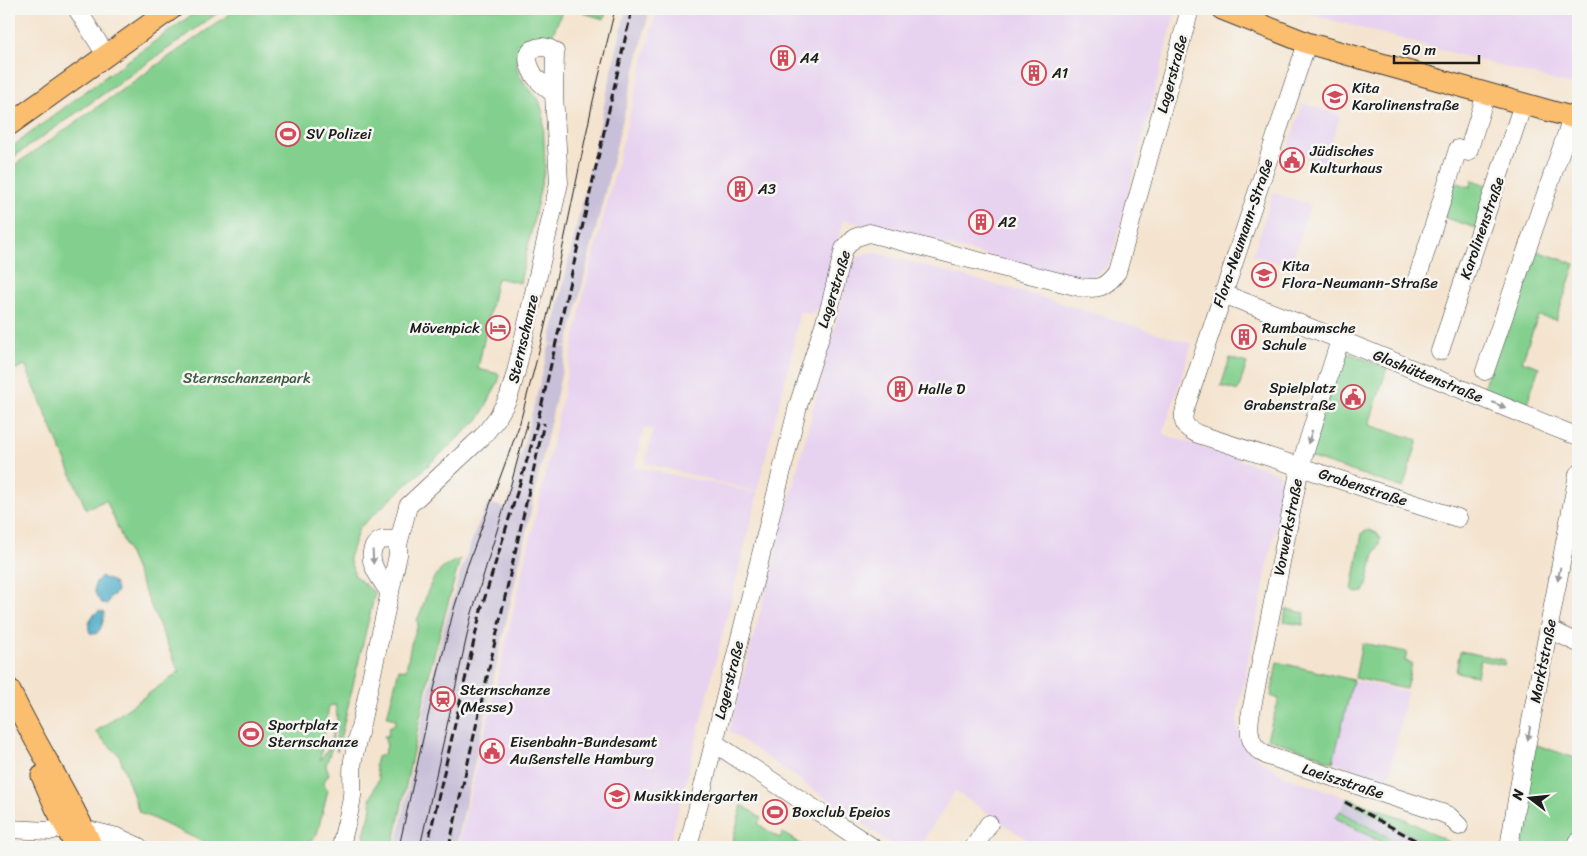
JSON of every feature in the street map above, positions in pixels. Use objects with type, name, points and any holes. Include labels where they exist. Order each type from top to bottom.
[{"type":"main road","points":[[9,125],[172,9]]},
{"type":"main road","points":[[1222,9],[1307,43],[1575,119]]},
{"type":"main road","points":[[9,689],[25,724],[40,772],[78,836]]},
{"type":"street","points":[[77,9],[106,55]]},
{"type":"street","name":"Lagerstraße","points":[[688,847],[796,411],[830,306],[844,249],[854,238],[869,233],[1079,287],[1091,289],[1104,286],[1112,280],[1116,272],[1190,9]]},
{"type":"street","name":"Flora-Neumann-Straße","points":[[1185,424],[1183,417],[1185,409],[1307,43]]},
{"type":"street","name":"Sternschanze","points":[[341,847],[351,801],[353,760],[390,593],[398,545],[408,506],[483,436],[497,418],[509,396],[516,372],[559,183],[554,94]]},
{"type":"street","points":[[1417,279],[1458,149],[1468,152],[1486,94]]},
{"type":"street","name":"Karolinenstraße","points":[[1440,351],[1523,104]]},
{"type":"street","name":"Glashüttenstraße","points":[[1485,371],[1575,119]]},
{"type":"street","name":"Glashüttenstraße","points":[[1223,294],[1309,326],[1566,432],[1578,433]]},
{"type":"street","name":"Vorwerkstraße","points":[[1250,717],[1300,467],[1340,340]]},
{"type":"street","name":"Grabenstraße","points":[[1185,424],[1189,430],[1198,434],[1458,518]]},
{"type":"street","name":"Marktstraße","points":[[1509,847],[1578,474]]},
{"type":"street","points":[[390,593],[372,562],[372,556],[375,545],[383,539],[393,540],[398,545]]},
{"type":"street","points":[[1549,629],[1578,643]]},
{"type":"street","name":"Laeiszstraße","points":[[1250,717],[1249,736],[1253,745],[1261,753],[1449,816],[1460,826]]},
{"type":"street","points":[[713,742],[872,847]]},
{"type":"street","points":[[974,847],[989,824]]},
{"type":"street","points":[[9,829],[78,836],[117,837],[140,847]]},
{"type":"street","points":[[1576,847],[1578,842]]},
{"type":"shaded area","points":[[626,9],[650,9],[567,347],[550,343]]},
{"type":"shaded area","points":[[657,9],[1176,9],[1112,256],[1108,265],[1100,272],[1088,277],[1073,277],[843,220],[822,304],[811,314],[800,311],[794,344],[757,492],[645,463],[653,430],[644,428],[635,467],[758,493],[669,847],[458,847],[556,428],[584,292]]},
{"type":"shaded area","points":[[1294,9],[1578,9],[1578,87],[1309,14]]},
{"type":"shaded area","points":[[1303,103],[1340,115],[1325,163],[1303,155],[1302,152],[1294,149],[1292,151],[1287,150]]},
{"type":"shaded area","points":[[1273,193],[1310,204],[1291,267],[1253,255]]},
{"type":"shaded area","points":[[867,253],[877,253],[1041,297],[1192,344],[1163,434],[1278,473],[1284,486],[1238,711],[1239,734],[1244,745],[1257,758],[1286,777],[1347,798],[1336,818],[1390,847],[1038,847],[955,791],[919,847],[896,847],[729,731],[850,268],[857,258]]},
{"type":"shaded area","points":[[550,344],[567,348],[456,847],[396,847],[425,707],[443,631],[460,574],[476,529],[488,503],[507,508]]},
{"type":"shaded area","points":[[1353,680],[1407,692],[1388,780],[1333,762]]},
{"type":"shaded area","points":[[1346,800],[1433,847],[1405,847],[1340,811]]},
{"type":"green space","points":[[200,9],[223,9],[9,160],[9,149]]},
{"type":"green space","name":"Sternschanzenpark","points":[[237,9],[563,9],[550,41],[540,38],[530,40],[519,51],[516,62],[518,73],[539,100],[543,113],[545,167],[520,283],[498,278],[496,282],[478,369],[499,374],[499,380],[480,418],[359,528],[349,558],[355,576],[375,593],[337,752],[335,705],[329,706],[320,760],[327,751],[333,733],[332,747],[326,765],[329,774],[323,783],[328,790],[317,834],[299,847],[214,847],[139,812],[119,755],[95,732],[179,672],[106,500],[86,509],[25,365],[9,372],[9,169]]},
{"type":"green space","points":[[584,9],[607,9],[604,19],[583,13]]},
{"type":"green space","points":[[1473,180],[1490,186],[1476,228],[1443,217],[1455,182],[1470,187]]},
{"type":"green space","points":[[1531,249],[1575,264],[1556,320],[1538,316],[1522,361],[1539,367],[1527,404],[1483,388]]},
{"type":"green space","name":"Spielplatz Grabenstraße","points":[[1343,351],[1387,368],[1369,425],[1418,440],[1403,488],[1309,457]]},
{"type":"green space","points":[[1230,358],[1247,363],[1238,391],[1221,386]]},
{"type":"green space","points":[[1368,530],[1377,533],[1380,538],[1379,545],[1374,554],[1364,592],[1356,593],[1352,590],[1362,533]]},
{"type":"green space","points":[[460,559],[431,666],[393,847],[367,847],[364,834],[372,807],[370,800],[379,779],[375,765],[377,757],[384,754],[387,746],[384,736],[388,736],[389,727],[395,724],[396,719],[387,717],[399,669],[406,670],[411,644],[418,625],[417,620],[431,584],[441,570]]},
{"type":"green space","points":[[1286,609],[1305,613],[1303,625],[1284,622]]},
{"type":"green space","points":[[1362,643],[1407,652],[1405,661],[1412,663],[1406,689],[1355,678]]},
{"type":"green space","points":[[1460,651],[1505,660],[1504,665],[1480,660],[1477,676],[1456,672]]},
{"type":"green space","points":[[1277,662],[1353,680],[1333,762],[1267,738],[1279,699],[1271,696]]},
{"type":"green space","points":[[1531,743],[1578,759],[1578,831],[1570,847],[1512,847]]},
{"type":"green space","points":[[1347,798],[1403,818],[1458,847],[1433,847],[1346,800]]},
{"type":"green space","points":[[742,805],[761,818],[758,824],[779,838],[783,833],[805,847],[731,847]]},
{"type":"green space","points":[[1340,811],[1405,847],[1390,847],[1336,818]]},
{"type":"water","points":[[102,577],[114,582],[117,591],[111,596],[107,604],[102,603],[95,593],[96,582]]},
{"type":"water","points":[[99,611],[104,612],[101,627],[96,634],[90,633],[90,620]]},
{"type":"tram line","points":[[399,847],[454,609],[467,567],[519,426],[541,343],[593,101],[615,9]]},
{"type":"tram line","points":[[420,847],[472,613],[528,421]]},
{"type":"railway","points":[[427,847],[481,610],[531,447],[544,395],[632,9]]},
{"type":"railway","points":[[449,847],[544,423]]},
{"type":"railway","points":[[1345,802],[1428,847]]},
{"type":"place","name":"A4","points":[[783,58]]},
{"type":"place","name":"A1","points":[[1034,73]]},
{"type":"place","name":"Kita Karolinenstraße","points":[[1335,97]]},
{"type":"place","name":"SV Polizei","points":[[288,134]]},
{"type":"place","name":"Jüdisches Kulturhaus","points":[[1292,160]]},
{"type":"place","name":"A3","points":[[740,189]]},
{"type":"place","name":"A2","points":[[981,222]]},
{"type":"place","name":"Kita Flora-Neumann-Straße","points":[[1264,275]]},
{"type":"place","name":"Mövenpick","points":[[498,328]]},
{"type":"place","name":"Rumbaumsche Schule","points":[[1244,337]]},
{"type":"place","name":"Halle D","points":[[900,389]]},
{"type":"place","name":"Spielplatz Grabenstraße","points":[[1353,397]]},
{"type":"place","name":"Sternschanze (Messe)","points":[[443,699]]},
{"type":"place","name":"Sportplatz Sternschanze","points":[[251,734]]},
{"type":"place","name":"Eisenbahn-Bundesamt Außenstelle Hamburg","points":[[492,751]]},
{"type":"place","name":"Musikkindergarten","points":[[617,796]]},
{"type":"place","name":"Boxclub Epeios","points":[[775,812]]}]
